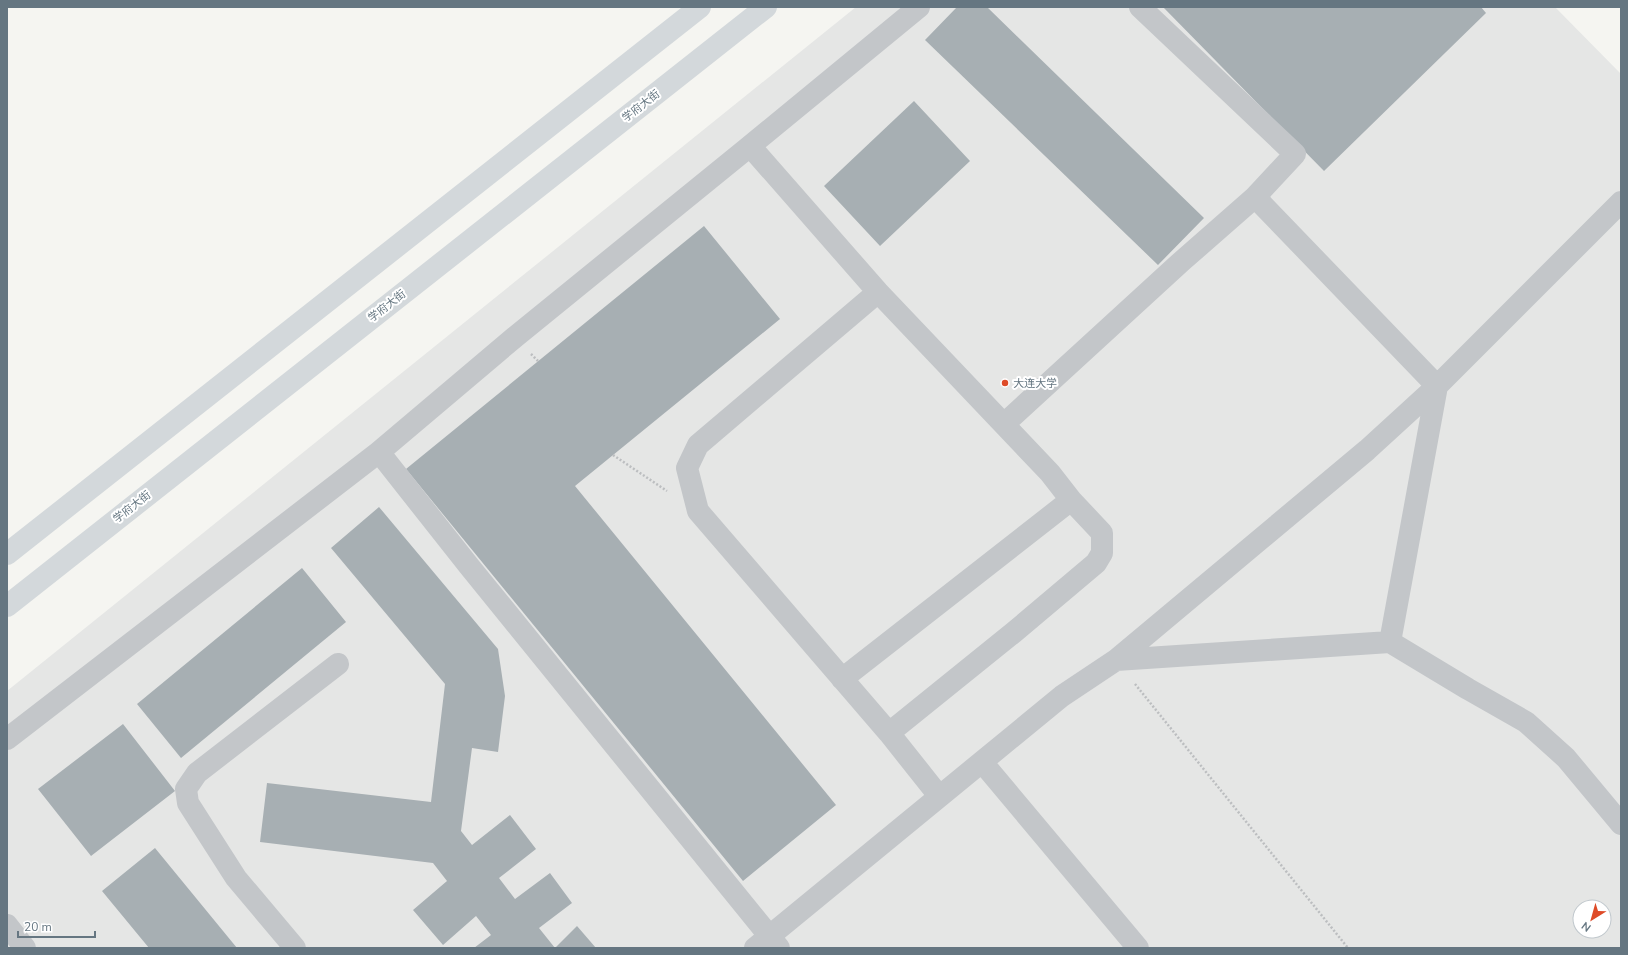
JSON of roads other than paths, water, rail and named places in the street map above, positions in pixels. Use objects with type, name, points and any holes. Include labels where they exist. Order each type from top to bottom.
[{"type":"main road","points":[[7,554],[700,7]]},
{"type":"main road","name":"学府大街","points":[[7,606],[766,7]]},
{"type":"lane","points":[[7,739],[379,452],[515,337],[919,7]]},
{"type":"lane","points":[[1004,424],[1158,283],[1255,197],[1295,154],[1140,7]]},
{"type":"lane","points":[[750,146],[878,292],[1050,473],[1071,500],[1102,534],[1102,553],[1096,563],[1013,633],[889,733]]},
{"type":"lane","points":[[1255,197],[1438,386]]},
{"type":"lane","points":[[379,452],[768,944],[939,796],[1062,696],[1116,660],[1367,450],[1438,386],[1621,202]]},
{"type":"lane","points":[[878,292],[698,446],[687,468],[698,511],[889,733],[939,796]]},
{"type":"lane","points":[[1390,642],[1438,386]]},
{"type":"lane","points":[[842,679],[1071,500]]},
{"type":"lane","points":[[1116,660],[1390,642],[1468,690],[1526,722],[1566,758],[1621,824]]},
{"type":"lane","points":[[295,948],[236,878],[188,803],[186,789],[197,773],[338,664]]},
{"type":"lane","points":[[982,762],[1138,948]]},
{"type":"lane","points":[[7,925],[25,948]]},
{"type":"place","name":"大连大学","points":[[1005,383]]}]
